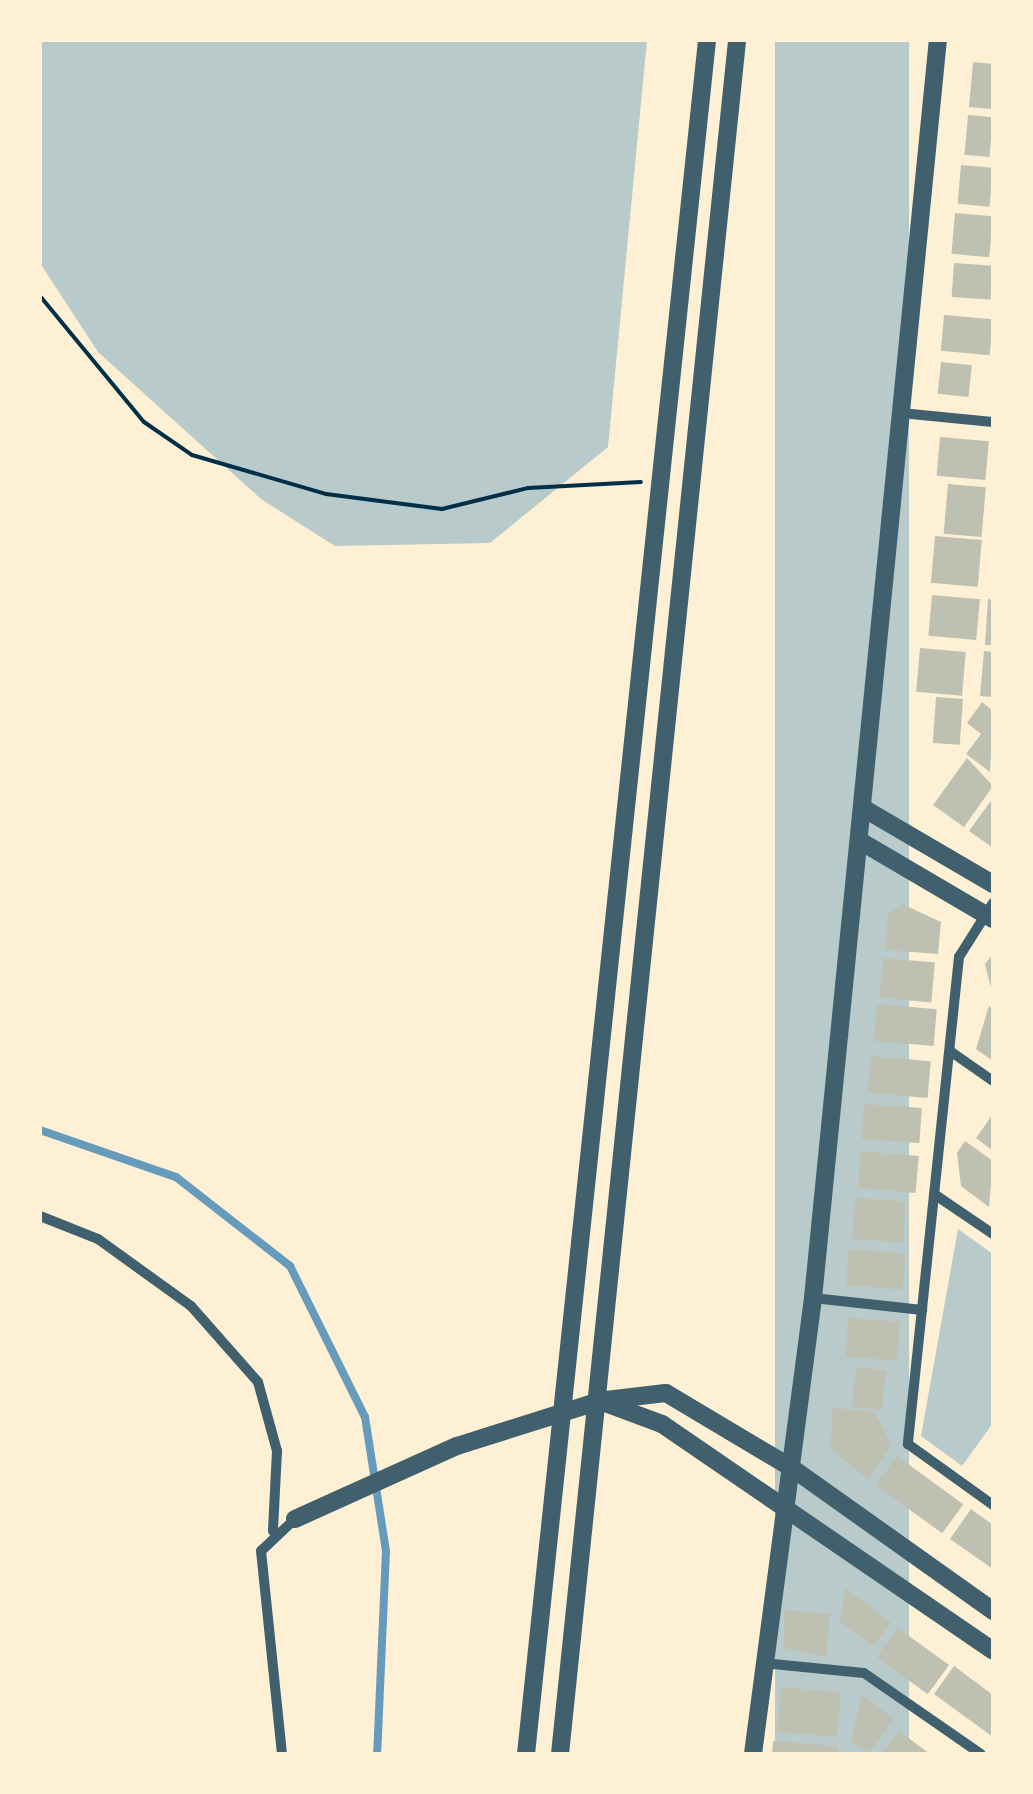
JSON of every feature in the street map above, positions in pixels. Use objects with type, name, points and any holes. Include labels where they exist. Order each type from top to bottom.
[{"type":"street","points":[[526,1754],[558,1408],[707,40]]},
{"type":"street","points":[[560,1754],[600,1400],[736,40]]},
{"type":"street","points":[[753,1754],[813,1298],[938,40]]},
{"type":"street","points":[[902,412],[993,422]]},
{"type":"street","points":[[863,808],[993,884]]},
{"type":"street","points":[[860,841],[990,912],[959,957],[908,1444],[993,1505]]},
{"type":"street","points":[[950,1051],[993,1082]]},
{"type":"street","points":[[934,1194],[993,1234]]},
{"type":"street","points":[[40,1216],[98,1239],[191,1306],[258,1382],[277,1451],[272,1531],[261,1551],[282,1754]]},
{"type":"street","points":[[813,1298],[922,1310]]},
{"type":"street","points":[[272,1531],[457,1446],[558,1408],[666,1392],[792,1468],[993,1611]]},
{"type":"street","points":[[600,1400],[662,1424],[786,1505],[993,1651]]},
{"type":"street","points":[[762,1663],[864,1673],[981,1754]]},
{"type":"path","points":[[40,296],[144,422],[192,455],[326,494],[442,510],[528,488],[658,485]]},
{"type":"shaded area","points":[[40,40],[647,40],[608,447],[490,543],[335,546],[261,499],[98,352],[40,263]]},
{"type":"shaded area","points":[[775,40],[909,40],[909,1754],[775,1754]]},
{"type":"shaded area","points":[[958,1229],[993,1254],[993,1423],[962,1466],[921,1436]]},
{"type":"building","points":[[973,62],[993,64],[993,109],[969,107]]},
{"type":"building","points":[[968,115],[993,117],[989,157],[965,155]]},
{"type":"building","points":[[961,165],[993,168],[989,207],[958,204]]},
{"type":"building","points":[[955,213],[993,216],[989,257],[951,254]]},
{"type":"building","points":[[954,263],[993,266],[991,300],[952,297]]},
{"type":"building","points":[[944,315],[993,319],[990,355],[941,351]]},
{"type":"building","points":[[941,362],[972,365],[968,397],[938,394]]},
{"type":"building","points":[[940,437],[989,441],[985,480],[937,476]]},
{"type":"building","points":[[948,484],[986,487],[981,537],[944,534]]},
{"type":"building","points":[[935,536],[982,540],[978,587],[931,583]]},
{"type":"building","points":[[932,595],[980,599],[976,640],[928,636]]},
{"type":"building","points":[[988,599],[993,600],[993,645],[985,645]]},
{"type":"building","points":[[920,648],[966,652],[962,696],[916,692]]},
{"type":"building","points":[[984,651],[993,652],[993,697],[980,696]]},
{"type":"building","points":[[936,697],[963,699],[960,745],[933,743]]},
{"type":"building","points":[[982,702],[993,711],[990,772],[966,754],[981,734],[967,723]]},
{"type":"building","points":[[967,758],[993,786],[964,827],[933,805]]},
{"type":"building","points":[[993,798],[993,848],[969,831]]},
{"type":"building","points":[[902,904],[941,922],[938,954],[885,950],[888,915]]},
{"type":"building","points":[[993,954],[993,996],[985,964]]},
{"type":"building","points":[[883,958],[935,963],[931,1002],[880,998]]},
{"type":"building","points":[[877,1004],[937,1009],[934,1046],[874,1041]]},
{"type":"building","points":[[989,1006],[993,1009],[993,1061],[976,1049]]},
{"type":"building","points":[[871,1056],[931,1061],[928,1098],[868,1093]]},
{"type":"building","points":[[864,1104],[922,1108],[919,1143],[862,1139]]},
{"type":"building","points":[[993,1114],[993,1151],[976,1138]]},
{"type":"building","points":[[965,1141],[993,1161],[989,1207],[961,1186],[957,1153]]},
{"type":"building","points":[[861,1151],[919,1156],[916,1193],[858,1188]]},
{"type":"building","points":[[855,1198],[906,1202],[903,1242],[852,1239]]},
{"type":"building","points":[[849,1249],[906,1254],[903,1290],[846,1285]]},
{"type":"building","points":[[848,1318],[900,1322],[897,1361],[845,1357]]},
{"type":"building","points":[[856,1367],[886,1370],[882,1410],[852,1407]]},
{"type":"building","points":[[833,1408],[874,1411],[891,1446],[868,1480],[830,1448]]},
{"type":"building","points":[[897,1456],[963,1504],[942,1533],[876,1485]]},
{"type":"building","points":[[971,1509],[993,1525],[993,1569],[950,1539]]},
{"type":"building","points":[[845,1588],[891,1622],[874,1646],[840,1622]]},
{"type":"building","points":[[784,1610],[830,1614],[826,1657],[784,1648]]},
{"type":"building","points":[[898,1628],[949,1665],[928,1694],[877,1657]]},
{"type":"building","points":[[954,1666],[993,1695],[993,1737],[934,1694]]},
{"type":"building","points":[[781,1687],[841,1692],[837,1737],[777,1732]]},
{"type":"building","points":[[862,1695],[894,1719],[869,1753],[851,1741]]},
{"type":"building","points":[[899,1731],[930,1754],[882,1754]]},
{"type":"building","points":[[773,1741],[837,1746],[837,1754],[772,1754]]},
{"type":"waterway","points":[[40,1130],[176,1177],[290,1266],[365,1417],[386,1551],[377,1754]]}]
